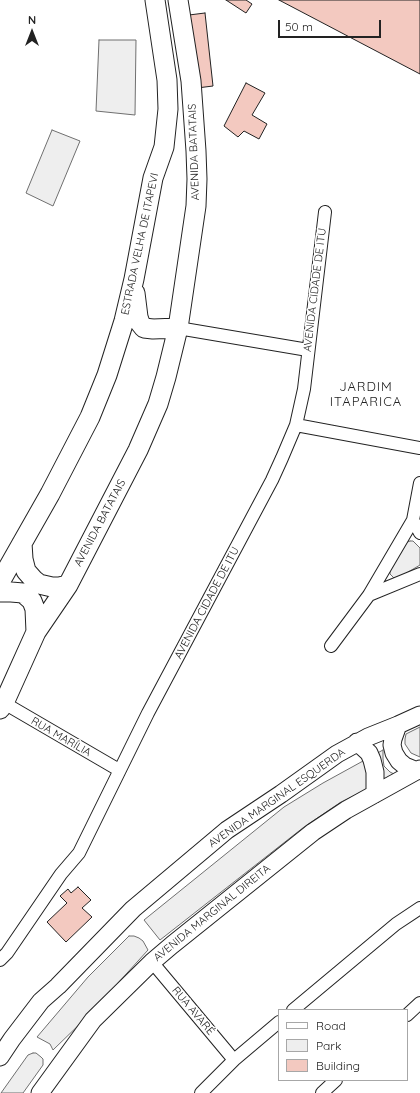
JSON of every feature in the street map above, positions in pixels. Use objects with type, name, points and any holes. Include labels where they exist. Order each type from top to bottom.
[{"type":"main road","name":"ESTRADA VELHA DE ITAPEVI","points":[[0,582],[50,494],[90,417],[107,375],[124,321],[134,279],[153,178],[164,147],[168,109],[167,80],[155,0]]},
{"type":"main road","name":"AVENIDA BATATAIS","points":[[2,706],[36,632],[68,585],[138,450],[158,404],[166,377],[178,328],[196,206],[197,179],[191,81],[178,0]]},
{"type":"main road","points":[[134,279],[140,324],[144,328],[153,329],[178,328]]},
{"type":"main road","points":[[22,543],[26,572],[34,580],[39,584],[52,587],[68,585]]},
{"type":"main road","points":[[0,592],[23,593],[32,601],[35,609],[36,632]]},
{"type":"main road","name":"AVENIDA MARGINAL ESQUERDA","points":[[0,1057],[41,1001],[58,986],[133,909],[227,830],[337,754],[357,742],[420,715]]},
{"type":"main road","points":[[398,725],[392,745],[394,753],[399,761],[405,766],[419,770]]},
{"type":"main road","points":[[357,742],[369,753],[372,760],[375,772],[375,794]]},
{"type":"main road","name":"AVENIDA MARGINAL DIREITA","points":[[40,1093],[93,1020],[152,962],[312,832],[346,810],[419,770]]},
{"type":"street","name":"AVENIDA CIDADE DE ITU","points":[[0,960],[7,953],[62,874],[79,853],[148,713],[272,480],[296,425],[304,389],[325,212]]},
{"type":"street","points":[[178,328],[308,350]]},
{"type":"street","points":[[296,425],[420,448]]},
{"type":"street","points":[[331,646],[369,595],[413,520],[420,483]]},
{"type":"street","points":[[413,520],[420,533]]},
{"type":"street","points":[[369,595],[420,574]]},
{"type":"street","name":"RUA MARÍLIA","points":[[2,706],[119,770]]},
{"type":"street","points":[[294,1009],[396,924],[420,908]]},
{"type":"street","name":"RUA AVARÉ","points":[[152,962],[234,1060]]},
{"type":"street","points":[[408,1014],[420,1003]]},
{"type":"street","points":[[201,1093],[234,1060],[278,1023]]},
{"type":"street","points":[[322,1093],[335,1081]]},
{"type":"green space","points":[[99,40],[136,40],[135,115],[96,111]]},
{"type":"green space","points":[[52,130],[80,141],[53,206],[26,193]]},
{"type":"green space","points":[[413,541],[420,548],[420,565],[398,578],[394,578],[390,574],[390,571],[405,543]]},
{"type":"green space","points":[[420,727],[420,757],[411,753],[405,744],[405,739],[406,734]]},
{"type":"green space","points":[[383,750],[384,766],[396,775],[341,802],[304,827],[160,940],[144,920],[284,807],[323,783]]},
{"type":"green space","points":[[129,936],[139,938],[143,941],[148,950],[87,1017],[53,1050],[50,1044],[37,1037],[88,977]]},
{"type":"green space","points":[[36,1053],[43,1059],[43,1065],[23,1093],[1,1093],[28,1055]]},
{"type":"building","points":[[226,0],[246,0],[252,4],[246,13]]},
{"type":"building","points":[[279,0],[420,0],[420,74]]},
{"type":"building","points":[[205,13],[213,86],[197,88],[189,15]]},
{"type":"building","points":[[246,83],[265,93],[252,115],[267,124],[259,139],[244,131],[238,137],[224,126]]},
{"type":"building","points":[[78,887],[91,900],[82,908],[92,917],[66,942],[47,922],[67,903],[60,896],[68,889],[71,893]]},
{"type":"district","name":"JARDIM ITAPARICA","points":[[366,394]]}]
